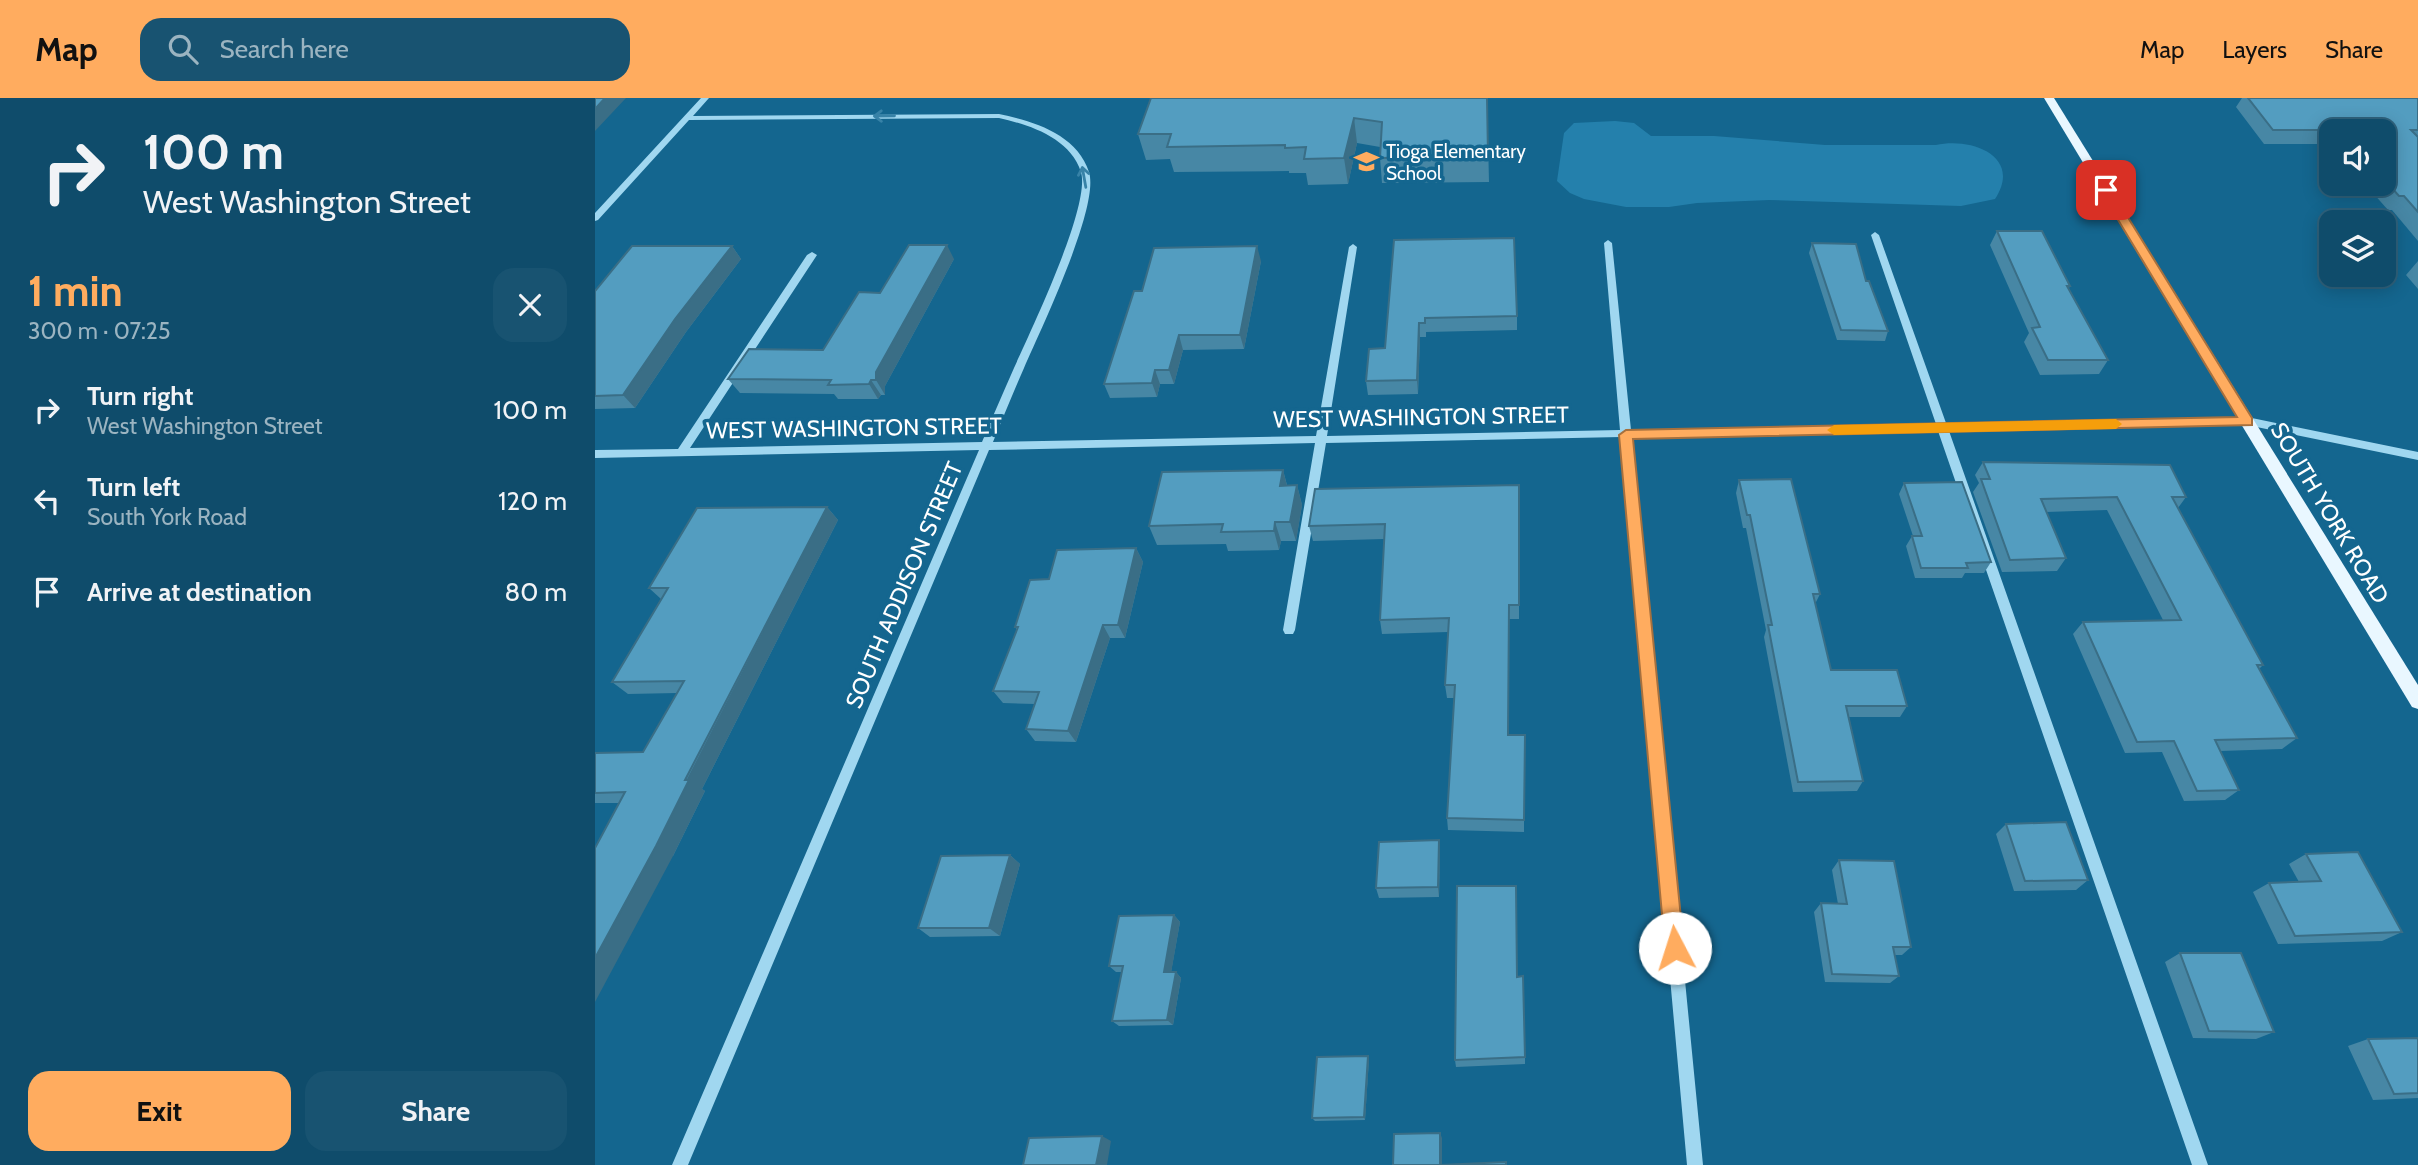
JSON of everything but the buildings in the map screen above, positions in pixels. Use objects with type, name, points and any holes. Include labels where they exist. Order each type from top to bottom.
[{"type":"main road","name":"SOUTH YORK ROAD","points":[[2049,98],[2418,701]]},
{"type":"street","points":[[595,218],[705,98]]},
{"type":"street","name":"SOUTH ADDISON STREET","points":[[680,1165],[985,447],[1087,195],[1086,175],[1081,162],[1072,152],[1040,128],[999,116],[687,118]]},
{"type":"street","points":[[1875,234],[1945,428],[2200,1165]]},
{"type":"street","points":[[1608,243],[1695,1165]]},
{"type":"street","points":[[1289,630],[1353,247]]},
{"type":"street","points":[[681,453],[812,255]]},
{"type":"street","name":"WEST WASHINGTON STREET","points":[[595,454],[2247,421],[2418,456]]},
{"type":"shaded area","points":[[1574,123],[1634,123],[1651,136],[1714,136],[1825,145],[1964,144],[1989,153],[1998,161],[2003,171],[2002,184],[1995,199],[1961,206],[1769,200],[1669,207],[1626,207],[1584,199],[1570,193],[1557,181],[1564,133]]},
{"type":"slow traffic","points":[[1834,430],[2116,424]]},
{"type":"place","name":"Tioga Elementary School","points":[[1366,162]]},
{"type":"route","points":[[1675,948],[1626,435],[2247,421],[2106,190]]}]
